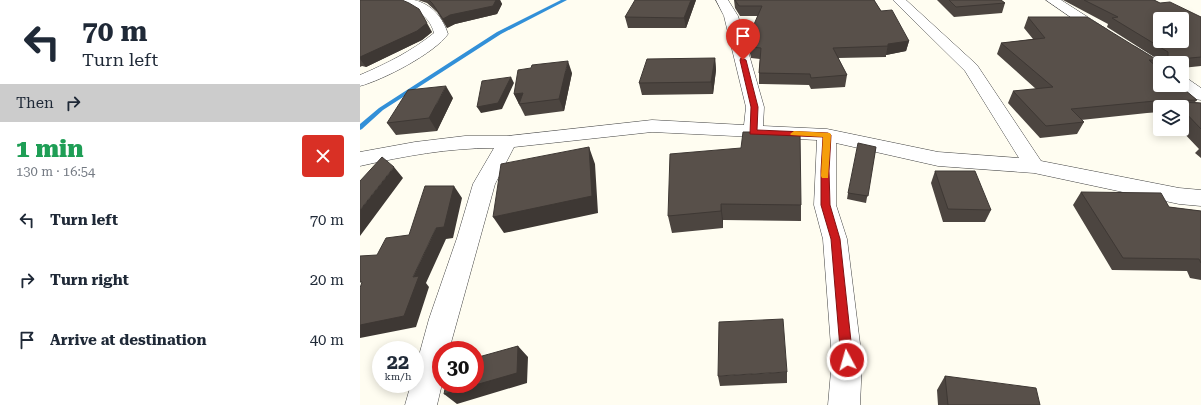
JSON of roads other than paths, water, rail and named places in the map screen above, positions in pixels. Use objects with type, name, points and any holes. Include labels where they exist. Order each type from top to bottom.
[{"type":"street","points":[[360,81],[383,72],[426,48],[441,34],[440,27],[431,12],[402,0]]},
{"type":"street","points":[[722,0],[731,16],[755,107],[753,132]]},
{"type":"street","points":[[899,0],[971,68],[1034,166]]},
{"type":"street","points":[[1052,0],[1153,64]]},
{"type":"street","points":[[1189,87],[1201,95]]},
{"type":"street","points":[[360,160],[415,148],[451,144],[508,142],[652,126],[828,135],[938,160],[1034,166],[1179,196],[1201,198]]},
{"type":"street","points":[[828,135],[825,171],[825,205],[836,239],[847,360],[844,405]]},
{"type":"street","points":[[421,405],[443,319],[469,238],[484,184],[508,142]]},
{"type":"waterway","points":[[360,128],[381,109],[499,33],[565,0]]}]
